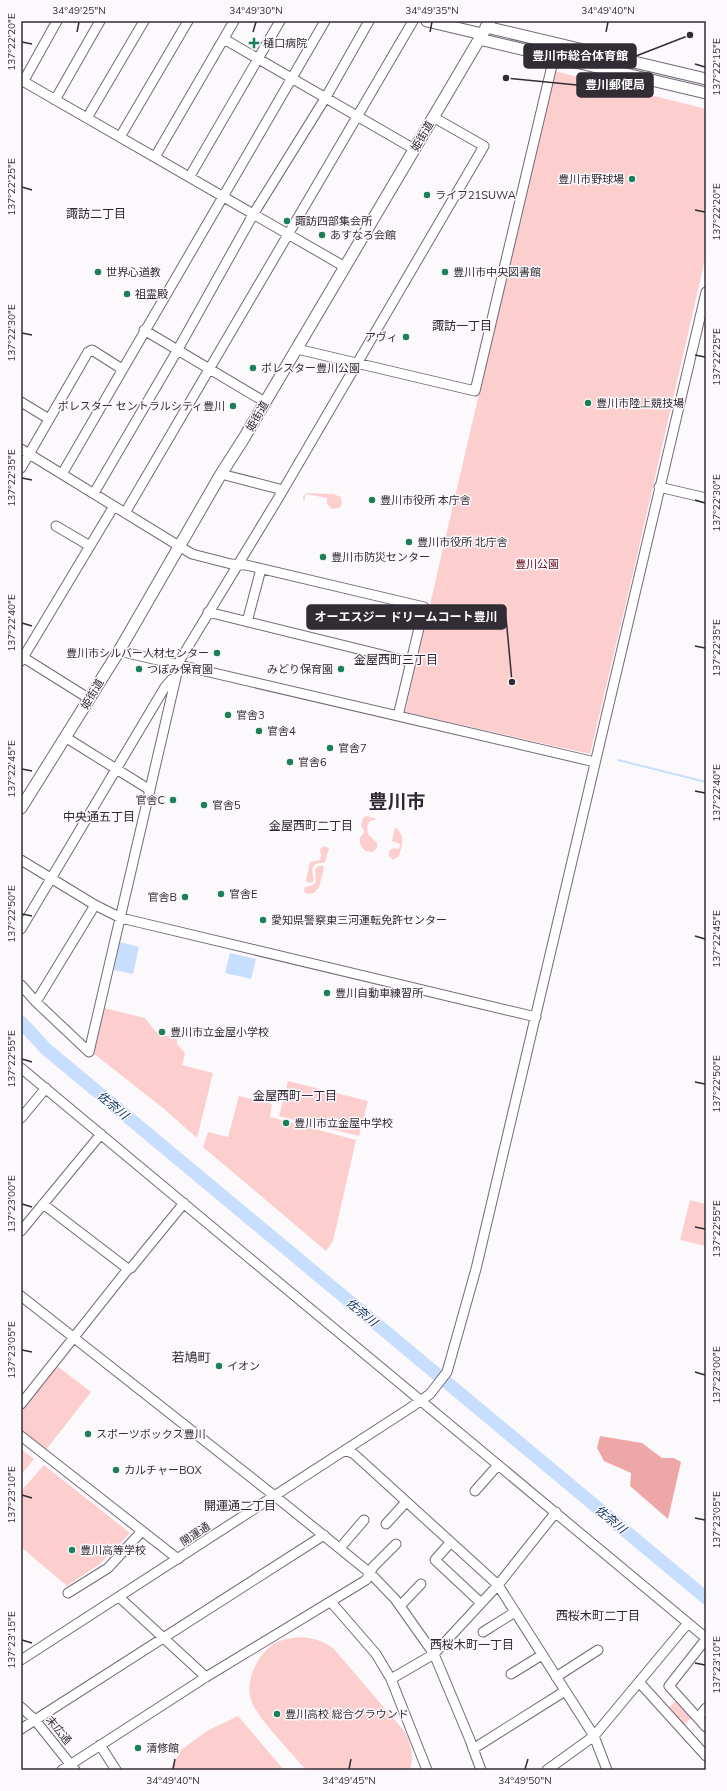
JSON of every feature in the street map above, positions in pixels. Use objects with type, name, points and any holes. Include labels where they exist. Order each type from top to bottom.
[{"type":"main road","points":[[427,21],[484,30],[706,79]]},
{"type":"main road","points":[[484,30],[554,57],[706,93]]},
{"type":"main road","name":"姫街道","points":[[21,808],[88,698],[119,651],[221,474],[297,349],[484,30]]},
{"type":"street","points":[[57,21],[22,81],[345,266]]},
{"type":"street","points":[[55,100],[100,21]]},
{"type":"street","points":[[87,118],[144,21]]},
{"type":"street","points":[[120,137],[188,21]]},
{"type":"street","points":[[155,157],[234,21]]},
{"type":"street","points":[[190,176],[280,21]]},
{"type":"street","points":[[62,474],[144,330],[325,21]]},
{"type":"street","points":[[94,493],[178,351],[254,213],[326,97],[369,21]]},
{"type":"street","points":[[125,513],[413,21]]},
{"type":"street","points":[[224,39],[358,115],[414,149]]},
{"type":"street","points":[[297,349],[475,392],[554,57]]},
{"type":"street","points":[[21,985],[36,1002],[89,1052],[180,660],[283,490],[484,146],[433,117]]},
{"type":"street","name":"開運通","points":[[21,1660],[420,1401],[433,1391],[447,1372],[476,1269],[706,292]]},
{"type":"street","points":[[144,330],[265,402]]},
{"type":"street","points":[[21,468],[25,451],[49,419],[88,352],[92,350],[122,369]]},
{"type":"street","points":[[21,402],[49,419]]},
{"type":"street","points":[[25,451],[192,554],[424,607],[398,716]]},
{"type":"street","points":[[221,474],[283,490]]},
{"type":"street","points":[[659,487],[706,498]]},
{"type":"street","points":[[88,698],[22,658],[114,506]]},
{"type":"street","points":[[56,526],[90,546]]},
{"type":"street","points":[[247,622],[261,569]]},
{"type":"street","points":[[208,612],[411,662]]},
{"type":"street","points":[[119,651],[595,762]]},
{"type":"street","points":[[21,929],[168,682],[175,679]]},
{"type":"street","points":[[65,737],[150,790]]},
{"type":"street","points":[[21,860],[95,905],[121,918],[536,1017]]},
{"type":"street","points":[[36,1002],[95,905]]},
{"type":"street","points":[[21,1068],[706,1638],[669,1686],[706,1727]]},
{"type":"street","points":[[21,1118],[46,1088]]},
{"type":"street","points":[[21,1231],[101,1134]]},
{"type":"street","points":[[21,1404],[128,1269],[131,1268],[184,1203]]},
{"type":"street","points":[[44,1204],[128,1269]]},
{"type":"street","points":[[22,1299],[74,1338],[370,1573],[400,1606],[434,1654],[481,1770]]},
{"type":"street","points":[[21,1436],[178,1559]]},
{"type":"street","points":[[345,1450],[354,1454],[450,1543],[498,1585],[594,1736],[607,1770]]},
{"type":"street","points":[[475,1491],[498,1465]]},
{"type":"street","points":[[386,1524],[406,1502]]},
{"type":"street","points":[[391,1678],[434,1654],[498,1585],[556,1512]]},
{"type":"street","points":[[340,1548],[364,1520]]},
{"type":"street","points":[[68,1593],[108,1568],[142,1531]]},
{"type":"street","points":[[21,1729],[324,1535]]},
{"type":"street","points":[[450,1543],[434,1560],[481,1603]]},
{"type":"street","points":[[62,1770],[73,1767],[100,1745],[206,1677],[366,1580],[373,1567],[396,1544]]},
{"type":"street","points":[[400,1606],[421,1584]]},
{"type":"street","points":[[118,1597],[206,1677]]},
{"type":"street","points":[[332,1602],[376,1654],[391,1678],[427,1770]]},
{"type":"street","points":[[483,1632],[515,1612]]},
{"type":"street","points":[[547,1770],[594,1736],[688,1623]]},
{"type":"street","points":[[556,1677],[598,1650]]},
{"type":"street","points":[[511,1674],[542,1655]]},
{"type":"street","points":[[639,1682],[706,1756]]},
{"type":"street","points":[[473,1749],[565,1691]]},
{"type":"street","name":"末広通","points":[[21,1707],[35,1720],[73,1767]]},
{"type":"street","points":[[698,1718],[706,1708]]},
{"type":"street","points":[[100,1745],[116,1770]]},
{"type":"green space","name":"豊川公園","points":[[554,71],[706,109],[706,255],[590,754],[405,712]]},
{"type":"green space","points":[[306,493],[333,494],[341,497],[342,504],[339,508],[332,509],[327,504],[327,498],[306,494],[304,502],[303,497]]},
{"type":"green space","points":[[366,816],[377,819],[370,821],[367,826],[368,834],[377,843],[377,848],[372,852],[365,851],[360,844],[360,837],[364,830],[361,826],[363,818]]},
{"type":"green space","points":[[395,827],[401,834],[402,841],[399,856],[393,860],[389,856],[389,851],[393,848],[399,849],[400,844],[392,841]]},
{"type":"green space","points":[[324,846],[329,848],[325,862],[314,866],[312,870],[314,880],[311,883],[307,882],[306,880],[310,862],[320,860],[320,849]]},
{"type":"green space","points":[[318,866],[323,866],[324,868],[319,887],[314,893],[307,894],[304,891],[305,887],[313,885],[316,882],[315,870]]},
{"type":"green space","points":[[104,1008],[145,1018],[156,1032],[177,1039],[177,1044],[185,1053],[182,1065],[213,1073],[197,1138],[163,1108],[93,1053]]},
{"type":"green space","points":[[288,1081],[368,1101],[359,1136],[279,1116]]},
{"type":"green space","points":[[239,1096],[272,1104],[270,1117],[356,1140],[333,1241],[326,1251],[203,1147],[208,1132],[228,1137]]},
{"type":"green space","points":[[690,1200],[706,1204],[706,1246],[680,1240]]},
{"type":"green space","points":[[57,1366],[91,1392],[46,1450],[21,1431],[21,1412]]},
{"type":"green space","points":[[21,1449],[34,1459],[21,1475]]},
{"type":"green space","name":"豊川高等学校","points":[[44,1465],[130,1533],[101,1563],[67,1586],[21,1547],[21,1491]]},
{"type":"green space","points":[[301,1637],[318,1640],[333,1648],[405,1732],[411,1750],[412,1760],[410,1770],[306,1770],[268,1726],[260,1716],[251,1700],[249,1692],[251,1676],[259,1659],[270,1646],[280,1641]]},
{"type":"green space","points":[[677,1700],[692,1717],[684,1725],[668,1708]]},
{"type":"green space","points":[[238,1716],[284,1770],[170,1770],[181,1750],[207,1731]]},
{"type":"shaded area","points":[[600,1436],[642,1443],[662,1458],[674,1458],[681,1462],[668,1519],[630,1486],[631,1473],[604,1461],[597,1448]]},
{"type":"water","points":[[120,942],[139,947],[133,974],[114,970]]},
{"type":"water","points":[[230,953],[256,959],[251,979],[225,973]]},
{"type":"waterway","points":[[618,760],[706,782]]},
{"type":"waterway","name":"佐奈川","points":[[21,1022],[46,1049],[706,1598]]},
{"type":"place","name":"豊川市総合体育館","points":[[690,35]]},
{"type":"place","name":"樋口病院","points":[[254,43]]},
{"type":"place","name":"豊川郵便局","points":[[506,78]]},
{"type":"place","name":"豊川市野球場","points":[[632,179]]},
{"type":"place","name":"ライフ21SUWA","points":[[427,195]]},
{"type":"place","name":"諏訪四部集会所","points":[[287,221]]},
{"type":"place","name":"あすなろ会館","points":[[322,235]]},
{"type":"place","name":"世界心道教","points":[[98,272]]},
{"type":"place","name":"豊川市中央図書館","points":[[445,272]]},
{"type":"place","name":"祖霊殿","points":[[127,294]]},
{"type":"place","name":"アヴィ","points":[[406,337]]},
{"type":"place","name":"ポレスター豊川公園","points":[[253,368]]},
{"type":"place","name":"豊川市陸上競技場","points":[[588,403]]},
{"type":"place","name":"ポレスター セントラルシティ豊川","points":[[233,406]]},
{"type":"place","name":"豊川市役所 本庁舎","points":[[372,500]]},
{"type":"place","name":"豊川市役所 北庁舎","points":[[409,542]]},
{"type":"place","name":"豊川市防災センター","points":[[323,557]]},
{"type":"place","name":"豊川市シルバー人材センター","points":[[217,653]]},
{"type":"place","name":"つぼみ保育園","points":[[139,669]]},
{"type":"place","name":"みどり保育園","points":[[341,669]]},
{"type":"place","name":"オーエスジー ドリームコート豊川","points":[[512,682]]},
{"type":"place","name":"官舎3","points":[[228,715]]},
{"type":"place","name":"官舎4","points":[[259,731]]},
{"type":"place","name":"官舎7","points":[[330,748]]},
{"type":"place","name":"官舎6","points":[[290,762]]},
{"type":"place","name":"官舎C","points":[[173,800]]},
{"type":"place","name":"官舎5","points":[[204,805]]},
{"type":"place","name":"官舎E","points":[[221,894]]},
{"type":"place","name":"官舎B","points":[[185,897]]},
{"type":"place","name":"愛知県警察東三河運転免許センター","points":[[263,920]]},
{"type":"place","name":"豊川自動車練習所","points":[[327,993]]},
{"type":"place","name":"豊川市立金屋小学校","points":[[162,1032]]},
{"type":"place","name":"豊川市立金屋中学校","points":[[286,1123]]},
{"type":"place","name":"イオン","points":[[219,1366]]},
{"type":"place","name":"スポーツボックス豊川","points":[[88,1434]]},
{"type":"place","name":"カルチャーBOX","points":[[116,1470]]},
{"type":"place","name":"豊川高等学校","points":[[72,1550]]},
{"type":"place","name":"豊川高校 総合グラウンド","points":[[277,1714]]},
{"type":"place","name":"清修館","points":[[138,1748]]},
{"type":"district","name":"諏訪二丁目","points":[[96,213]]},
{"type":"district","name":"諏訪一丁目","points":[[462,325]]},
{"type":"district","name":"金屋西町三丁目","points":[[396,659]]},
{"type":"district","name":"豊川市","points":[[397,801]]},
{"type":"district","name":"中央通五丁目","points":[[99,816]]},
{"type":"district","name":"金屋西町二丁目","points":[[311,825]]},
{"type":"district","name":"金屋西町一丁目","points":[[295,1095]]},
{"type":"district","name":"若鳩町","points":[[191,1357]]},
{"type":"district","name":"開運通二丁目","points":[[240,1505]]},
{"type":"district","name":"西桜木町二丁目","points":[[598,1615]]},
{"type":"district","name":"西桜木町一丁目","points":[[472,1644]]}]
